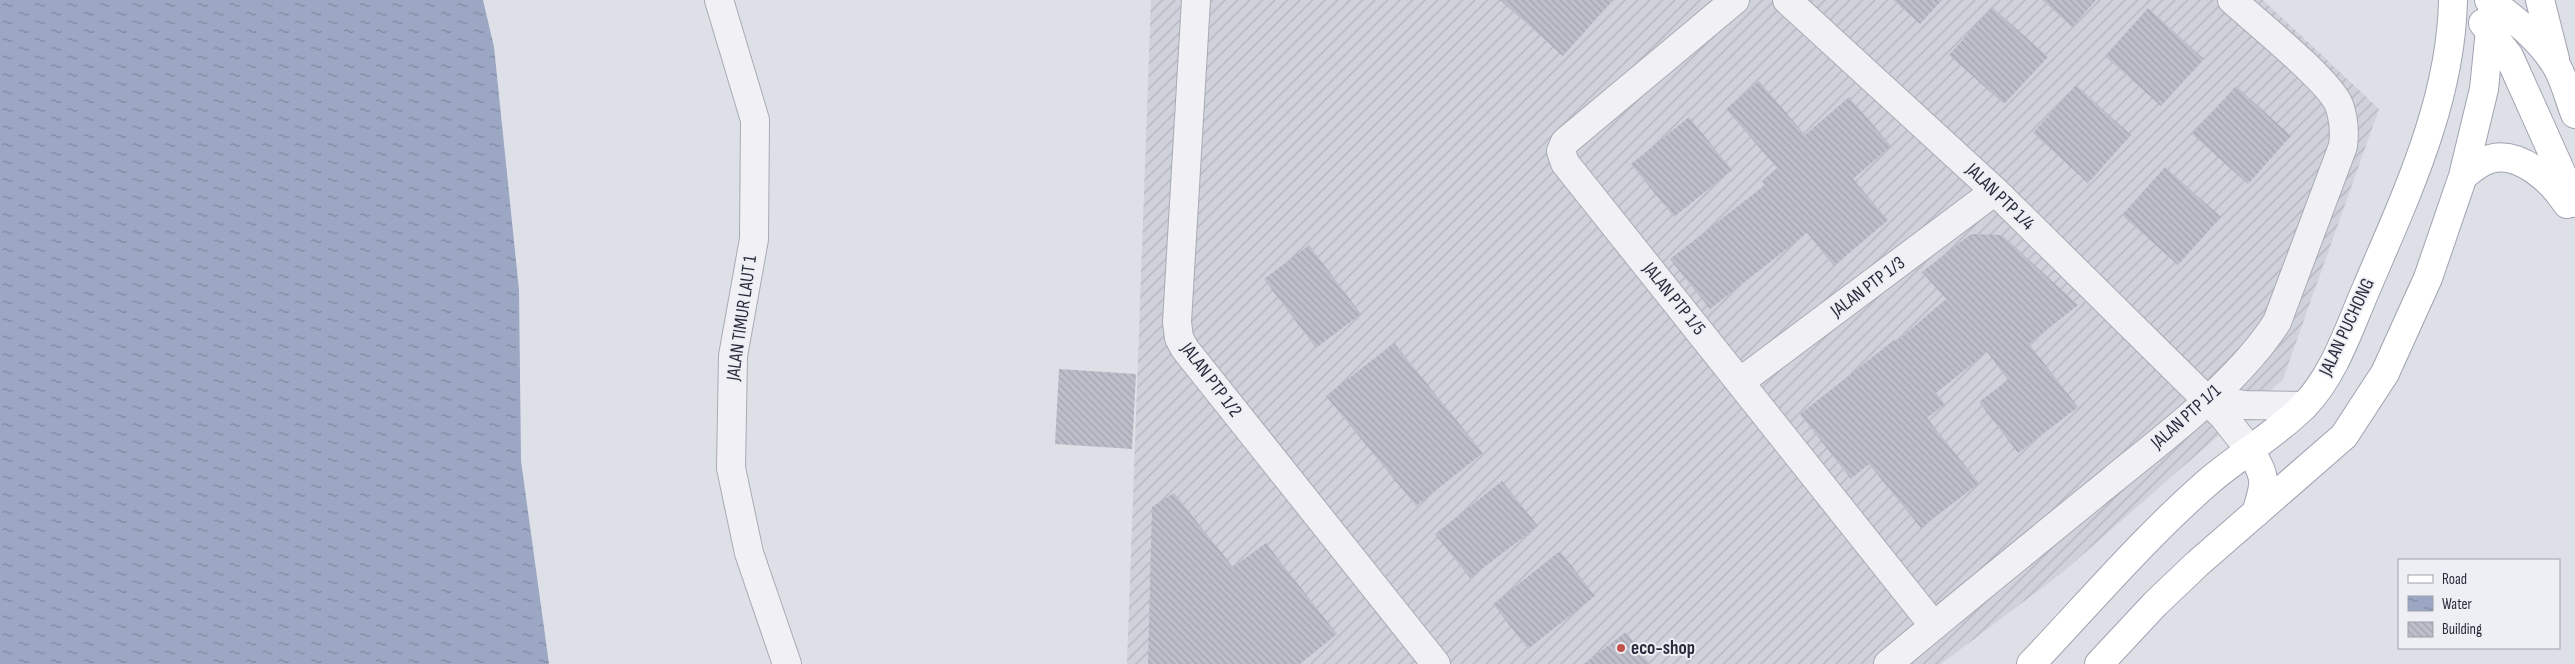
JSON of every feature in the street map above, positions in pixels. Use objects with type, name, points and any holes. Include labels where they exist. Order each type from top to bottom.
[{"type":"main road","name":"JALAN PUCHONG","points":[[2031,664],[2157,531],[2208,482],[2304,406],[2326,378],[2410,185],[2432,126],[2445,79],[2452,40],[2453,0]]},
{"type":"main road","points":[[2463,0],[2509,56],[2575,203]]},
{"type":"main road","points":[[2540,0],[2557,67],[2575,114]]},
{"type":"main road","points":[[2099,664],[2155,604],[2344,436],[2380,380],[2428,278],[2463,176],[2484,89],[2492,1]]},
{"type":"main road","points":[[2492,1],[2516,20],[2536,40],[2557,67]]},
{"type":"main road","points":[[2463,176],[2491,158],[2512,160],[2528,166],[2548,180],[2575,216]]},
{"type":"main road","points":[[2250,450],[2263,473],[2264,488],[2256,513]]},
{"type":"street","name":"JALAN TIMUR LAUT 1","points":[[720,0],[755,120],[754,240],[733,356],[731,468],[749,554],[787,664]]},
{"type":"street","name":"JALAN PTP 1/2","points":[[1196,0],[1177,322],[1179,338],[1185,349],[1436,664]]},
{"type":"street","name":"JALAN PTP 1/5","points":[[1735,0],[1565,142],[1561,151],[1565,163],[1934,626]]},
{"type":"street","name":"JALAN PTP 1/4","points":[[1787,0],[1995,191],[2207,399],[2238,433],[2250,450]]},
{"type":"street","name":"JALAN PTP 1/1","points":[[1888,664],[2162,440],[2249,360],[2263,344],[2277,322],[2343,146],[2345,129],[2338,103],[2326,86],[2232,0]]},
{"type":"street","name":"JALAN PTP 1/3","points":[[1740,382],[1995,191]]},
{"type":"street","points":[[2207,399],[2245,405],[2304,406]]},
{"type":"shaded area","points":[[1151,0],[2263,0],[2379,109],[2283,379],[2063,572],[1941,664],[1127,664]]},
{"type":"water","points":[[0,0],[483,0],[494,47],[519,290],[521,461],[549,664],[0,664]]},
{"type":"building","points":[[1500,0],[1613,0],[1563,56]]},
{"type":"building","points":[[1893,0],[1942,0],[1920,24]]},
{"type":"building","points":[[2042,0],[2096,0],[2072,27]]},
{"type":"building","points":[[1992,7],[2048,57],[2004,104],[1949,55]]},
{"type":"building","points":[[2148,8],[2204,59],[2161,106],[2105,56]]},
{"type":"building","points":[[1759,81],[1805,135],[1849,97],[1891,146],[1853,179],[1888,220],[1834,266],[1807,233],[1710,309],[1670,259],[1765,185],[1762,181],[1777,168],[1726,109]]},
{"type":"building","points":[[2076,85],[2131,135],[2088,183],[2033,133]]},
{"type":"building","points":[[2236,86],[2291,136],[2248,184],[2192,134]]},
{"type":"building","points":[[1689,117],[1732,170],[1674,217],[1631,164]]},
{"type":"building","points":[[2165,167],[2221,217],[2178,265],[2122,215]]},
{"type":"building","points":[[1971,234],[2002,235],[2078,305],[2029,344],[2078,407],[2018,453],[1979,402],[2008,380],[1987,352],[1936,393],[1945,404],[1927,418],[1979,483],[1921,528],[1869,464],[1851,479],[1800,414],[1894,340],[1896,342],[1946,299],[1922,272]]},
{"type":"building","points":[[1309,245],[1361,314],[1316,348],[1264,279]]},
{"type":"building","points":[[1394,343],[1483,453],[1416,506],[1326,396]]},
{"type":"building","points":[[1059,369],[1136,374],[1132,449],[1055,444]]},
{"type":"building","points":[[1502,481],[1538,526],[1470,578],[1435,534]]},
{"type":"building","points":[[1174,493],[1233,567],[1266,543],[1337,634],[1300,664],[1148,664],[1152,507]]},
{"type":"building","points":[[1560,551],[1595,596],[1528,649],[1493,604]]},
{"type":"building","name":"eco-shop","points":[[1626,632],[1650,664],[1584,664]]},
{"type":"place","name":"eco-shop","points":[[1621,648]]}]
